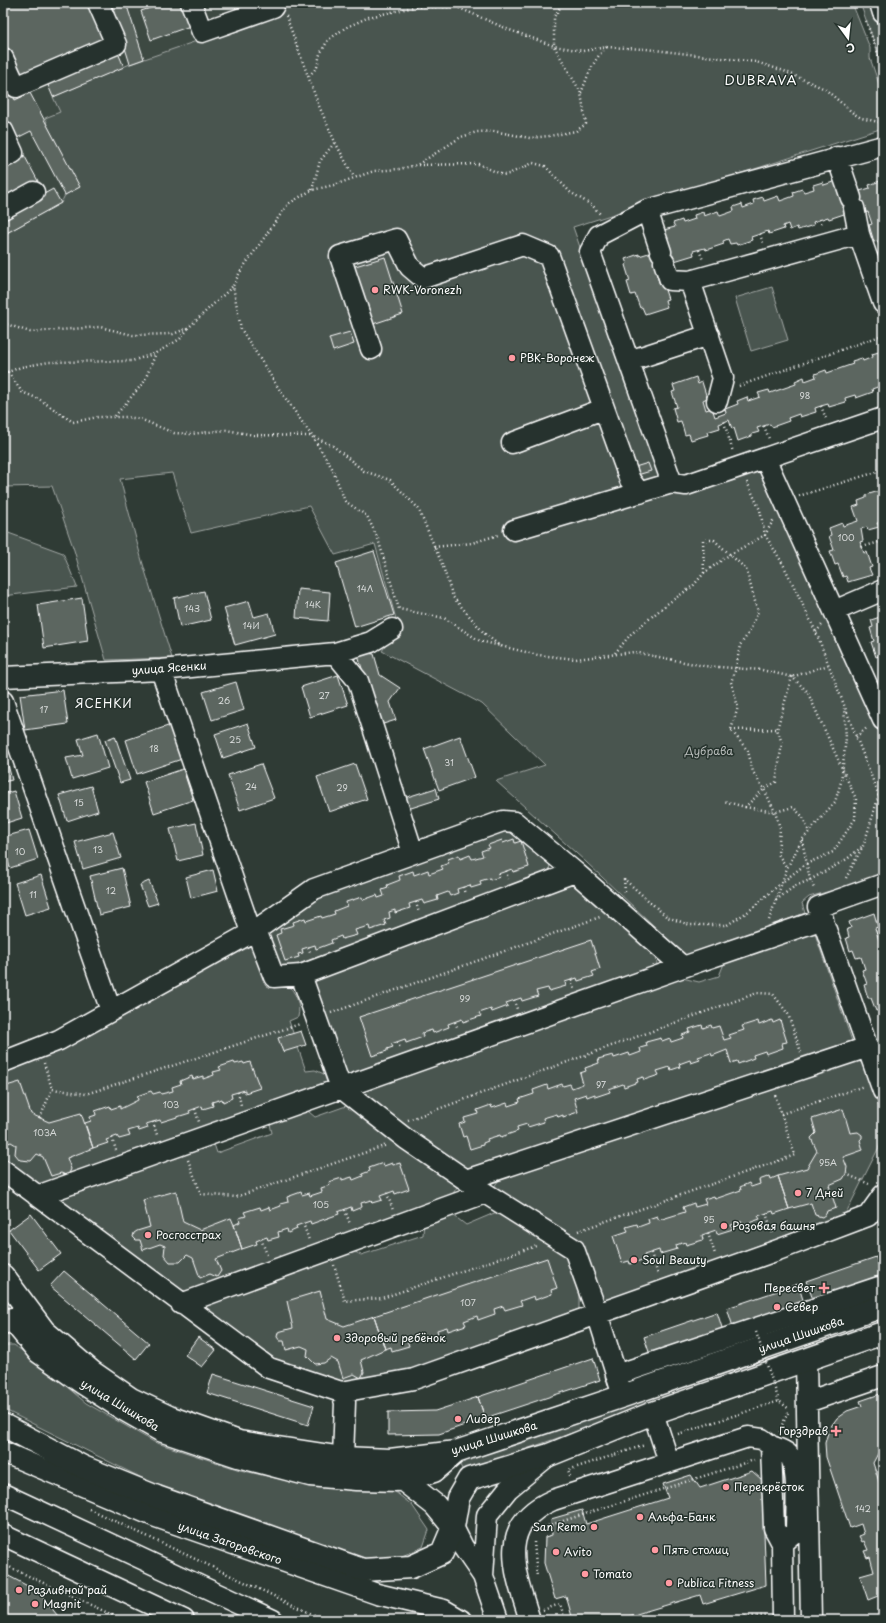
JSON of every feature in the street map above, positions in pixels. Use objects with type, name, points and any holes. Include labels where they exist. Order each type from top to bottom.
[{"type":"main road","name":"улица Шишкова","points":[[3,1276],[44,1331],[92,1372],[131,1398],[169,1417],[239,1442],[343,1458],[390,1460],[456,1452],[623,1396],[883,1303]]},
{"type":"main road","name":"улица Шишкова","points":[[6,1315],[39,1352],[83,1384],[125,1410],[160,1430],[238,1456],[310,1475],[356,1479],[403,1480],[434,1471],[456,1452]]},
{"type":"main road","points":[[3,1425],[156,1507],[363,1570],[411,1567],[442,1553],[452,1527],[458,1498],[469,1479],[549,1455],[652,1413],[883,1333]]},
{"type":"main road","points":[[403,1480],[435,1505],[452,1527]]},
{"type":"street","points":[[3,58],[16,87],[116,44],[98,3]]},
{"type":"street","points":[[191,3],[202,32],[274,5]]},
{"type":"street","points":[[880,3],[883,13]]},
{"type":"street","points":[[3,131],[13,153],[3,158]]},
{"type":"street","points":[[672,483],[590,252],[599,235],[647,210],[883,146]]},
{"type":"street","points":[[837,158],[852,203],[859,234],[883,303]]},
{"type":"street","points":[[3,208],[34,192]]},
{"type":"street","points":[[647,210],[670,280],[690,281],[859,234]]},
{"type":"street","points":[[371,349],[340,256],[396,239],[410,267],[423,278],[523,246],[549,256],[603,409],[630,480],[640,493]]},
{"type":"street","points":[[690,281],[723,378],[718,397]]},
{"type":"street","points":[[629,362],[708,335]]},
{"type":"street","points":[[512,442],[603,409]]},
{"type":"street","points":[[514,530],[672,483],[686,484],[883,418]]},
{"type":"street","points":[[765,458],[883,718]]},
{"type":"street","points":[[834,611],[883,590]]},
{"type":"street","name":"улица Ясенки","points":[[3,677],[161,670],[335,653],[371,642],[392,629]]},
{"type":"street","points":[[335,653],[358,681],[413,853]]},
{"type":"street","points":[[161,670],[254,931],[274,977],[301,974],[575,872]]},
{"type":"street","points":[[3,701],[111,1011]]},
{"type":"street","points":[[3,1062],[59,1040],[254,931],[314,889],[503,821],[515,822],[683,966]]},
{"type":"street","points":[[37,1196],[683,966],[773,936],[827,908],[882,887]]},
{"type":"street","points":[[827,908],[874,1055],[881,1086]]},
{"type":"street","points":[[301,974],[341,1088],[406,1138],[466,1180],[574,1249],[597,1313],[623,1396]]},
{"type":"street","points":[[466,1180],[806,1068],[874,1055]]},
{"type":"street","points":[[3,1170],[268,1368],[341,1392],[414,1379],[778,1250],[876,1213],[877,1190]]},
{"type":"street","points":[[181,1304],[485,1192]]},
{"type":"street","points":[[616,1375],[879,1287],[883,1303]]},
{"type":"street","points":[[806,1360],[811,1620]]},
{"type":"street","points":[[807,1402],[883,1376]]},
{"type":"street","points":[[341,1392],[345,1402],[343,1458]]},
{"type":"street","points":[[652,1413],[669,1462]]},
{"type":"street","points":[[535,1612],[516,1566],[514,1545],[518,1529],[526,1517],[540,1506],[553,1500],[748,1437],[762,1439],[774,1528],[782,1543],[777,1618]]},
{"type":"street","name":"улица Загоровского","points":[[3,1452],[156,1507],[377,1594],[444,1610],[461,1620]]},
{"type":"street","points":[[764,1452],[783,1462],[783,1472]]},
{"type":"street","points":[[483,1576],[487,1515],[508,1489],[549,1455]]},
{"type":"street","points":[[3,1494],[273,1620]]},
{"type":"street","points":[[452,1527],[463,1547],[483,1576],[498,1620]]},
{"type":"street","points":[[3,1535],[184,1620]]},
{"type":"path","points":[[455,3],[457,7],[507,29],[554,46],[583,51],[607,47],[677,52],[756,62],[825,89],[861,118],[883,123]]},
{"type":"path","points":[[309,76],[316,67],[320,54],[328,40],[345,28],[369,17],[391,11],[414,7],[457,7],[468,3]]},
{"type":"path","points":[[417,165],[461,137],[477,132],[493,131],[530,138],[564,135],[576,132],[586,124],[582,93],[554,46],[554,17],[563,3]]},
{"type":"path","points":[[860,3],[883,67]]},
{"type":"path","points":[[274,5],[285,15],[319,106],[335,142],[354,177]]},
{"type":"path","points":[[582,93],[590,68],[600,53],[607,47]]},
{"type":"path","points":[[312,190],[320,161],[335,142]]},
{"type":"path","points":[[3,371],[8,372],[21,367],[49,362],[132,361],[156,353],[180,339],[188,328],[233,286],[240,272],[288,204],[312,190],[374,171],[399,169],[417,165],[478,164],[503,175],[509,174],[533,163],[546,166],[570,192],[593,206],[611,229]]},
{"type":"path","points":[[233,286],[241,329],[332,468],[345,501],[367,516],[378,538],[399,609],[444,618],[480,641],[538,655],[576,659],[615,653],[634,652],[704,666],[762,670],[792,677],[828,665]]},
{"type":"path","points":[[3,323],[30,332],[100,327],[133,335],[173,334],[188,328]]},
{"type":"path","points":[[718,397],[883,335]]},
{"type":"path","points":[[114,417],[144,382],[156,353]]},
{"type":"path","points":[[8,372],[22,392],[39,399],[74,422],[98,417],[126,416],[140,419],[174,433],[192,434],[226,430],[254,435],[312,436],[333,446],[364,471],[390,480],[418,508],[442,564],[452,597],[484,633],[501,646]]},
{"type":"path","points":[[879,386],[883,397]]},
{"type":"path","points":[[724,422],[738,467],[746,478],[760,510],[765,535],[783,564],[816,632],[879,796]]},
{"type":"path","points":[[615,653],[632,634],[667,604],[693,586],[704,573],[729,555],[765,535],[784,501],[883,470]]},
{"type":"path","points":[[434,547],[472,543],[514,530]]},
{"type":"path","points":[[704,573],[703,540],[714,540],[746,569],[758,612],[749,633],[740,645],[736,668],[731,682],[738,707],[731,730]]},
{"type":"path","points":[[862,547],[883,541]]},
{"type":"path","points":[[745,806],[764,788],[776,782],[782,743],[778,729],[792,677]]},
{"type":"path","points":[[626,917],[624,879],[667,917],[690,925],[727,925],[749,911],[781,883],[806,864],[833,852],[855,819],[856,799],[806,691],[792,677]]},
{"type":"path","points":[[773,936],[768,923],[787,868],[802,840],[824,817],[835,802],[841,782],[846,738],[844,705]]},
{"type":"path","points":[[731,730],[778,729]]},
{"type":"path","points":[[731,730],[748,751],[754,772],[764,788],[775,812],[780,828],[778,854],[787,868]]},
{"type":"path","points":[[802,840],[810,880],[819,898],[827,908],[864,844],[883,782]]},
{"type":"path","points":[[724,801],[775,812],[793,807],[803,817],[809,832]]},
{"type":"path","points":[[776,900],[795,886],[810,880],[847,859],[864,844]]},
{"type":"path","points":[[877,933],[883,931]]},
{"type":"path","points":[[390,1126],[757,992],[773,994],[788,1014],[806,1068]]},
{"type":"path","points":[[329,1249],[345,1301],[382,1298],[558,1239],[795,1156],[770,1080]]},
{"type":"path","points":[[781,1114],[881,1086]]},
{"type":"path","points":[[40,1118],[52,1089]]},
{"type":"path","points":[[183,1144],[201,1194],[236,1197],[406,1138]]},
{"type":"path","points":[[846,1174],[877,1190]]},
{"type":"path","points":[[766,1213],[778,1250]]},
{"type":"path","points":[[708,1233],[720,1270]]},
{"type":"path","points":[[651,1253],[663,1290]]},
{"type":"path","points":[[678,1434],[779,1401],[756,1332]]},
{"type":"path","points":[[572,1482],[568,1470],[647,1444]]},
{"type":"path","points":[[543,1527],[764,1452]]},
{"type":"path","points":[[88,1509],[325,1620]]},
{"type":"path","points":[[532,1580],[537,1578],[534,1539]]},
{"type":"path","points":[[3,1564],[123,1620]]},
{"type":"path","points":[[535,1612],[560,1604],[565,1620]]},
{"type":"path","points":[[669,1620],[777,1618]]},
{"type":"shaded area","points":[[3,3],[227,3],[242,26],[124,67],[62,115],[46,122],[80,187],[65,195],[61,203],[3,235]]},
{"type":"green space","name":"Дубрава","points":[[287,3],[852,3],[870,48],[870,58],[883,96],[883,128],[573,227],[658,471],[670,489],[761,467],[883,738],[883,876],[809,897],[802,903],[805,913],[687,957],[586,862],[496,781],[545,765],[482,704],[382,651],[398,626],[375,544],[335,555],[309,506],[191,533],[172,473],[120,479],[142,561],[172,658],[106,660],[74,550],[52,486],[3,487],[3,235],[61,203],[65,195],[79,187],[46,123],[45,118],[60,112],[53,97],[130,64],[278,13]]},
{"type":"green space","points":[[860,3],[883,3],[883,67]]},
{"type":"green space","points":[[772,287],[788,340],[751,351],[735,298]]},
{"type":"green space","points":[[3,531],[63,553],[77,587],[3,596]]},
{"type":"green space","points":[[505,827],[550,862],[549,874],[279,971],[266,934],[338,885]]},
{"type":"green space","points":[[566,883],[574,884],[656,954],[657,965],[649,972],[348,1077],[340,1076],[309,979]]},
{"type":"green space","points":[[814,931],[853,1044],[468,1169],[365,1102],[361,1093],[363,1086],[674,976],[699,982],[719,976],[725,961]]},
{"type":"green space","points":[[244,942],[253,945],[265,980],[278,987],[286,984],[293,990],[297,999],[299,1012],[298,1017],[289,1021],[306,1071],[315,1070],[324,1074],[327,1083],[34,1189],[3,1166],[3,1068]]},
{"type":"green space","points":[[852,1057],[865,1065],[883,1120],[883,1139],[846,1213],[606,1302],[596,1298],[578,1246],[492,1190],[510,1163],[540,1154],[553,1162]]},
{"type":"green space","points":[[346,1106],[454,1178],[457,1187],[451,1197],[182,1294],[48,1200],[213,1141],[217,1153],[272,1133],[270,1124],[276,1116],[303,1107],[315,1117]]},
{"type":"green space","points":[[499,1211],[566,1254],[579,1292],[579,1309],[410,1372],[337,1385],[272,1363],[201,1307],[348,1248],[361,1255],[423,1235],[424,1221],[449,1212],[466,1225]]},
{"type":"green space","points":[[876,1317],[879,1326],[463,1471],[458,1461]]},
{"type":"green space","points":[[3,1345],[14,1345],[35,1360],[86,1403],[154,1442],[240,1470],[315,1487],[394,1491],[412,1505],[429,1530],[423,1547],[402,1556],[360,1559],[158,1486],[3,1409]]},
{"type":"building","points":[[3,3],[90,3],[107,41],[19,79],[3,44]]},
{"type":"building","points":[[111,3],[126,3],[144,59],[130,64]]},
{"type":"building","points":[[165,3],[185,3],[193,25],[151,40],[141,11]]},
{"type":"building","points":[[116,48],[124,67],[53,97],[45,78]]},
{"type":"building","points":[[3,77],[15,100],[30,93],[80,187],[65,195],[31,131],[17,138],[3,112]]},
{"type":"building","points":[[24,155],[38,181],[3,200],[3,166]]},
{"type":"building","points":[[839,180],[856,192],[870,188],[869,185],[883,180],[883,267],[878,253],[882,252],[878,241],[874,242],[869,225],[872,224],[868,212],[850,212],[829,219],[828,217],[813,222],[814,225],[798,230],[797,227],[790,230],[788,224],[783,226],[784,229],[769,234],[768,231],[751,237],[752,240],[737,245],[736,243],[730,244],[728,239],[723,241],[724,244],[706,250],[705,248],[693,251],[694,255],[671,262],[656,273],[660,285],[663,284],[668,299],[665,300],[667,307],[645,314],[642,307],[640,308],[635,294],[631,295],[627,282],[630,281],[625,265],[627,264],[625,259],[639,254],[639,256],[655,251],[660,231],[675,227],[673,223],[682,220],[683,223],[695,219],[694,215],[703,212],[704,216],[718,211],[720,216],[734,211],[733,207],[742,204],[743,208],[754,204],[753,200],[763,197],[764,201],[778,196],[780,201],[794,196],[793,192],[802,189],[804,192],[814,189],[813,185],[823,182],[824,185]]},
{"type":"building","points":[[53,189],[61,203],[3,235],[3,217]]},
{"type":"building","points":[[385,257],[403,314],[370,325],[352,267]]},
{"type":"building","points":[[350,332],[354,344],[333,351],[329,338]]},
{"type":"building","points":[[882,351],[883,385],[872,389],[873,392],[856,398],[855,395],[845,398],[846,402],[829,407],[828,404],[815,408],[816,412],[800,417],[799,414],[788,418],[789,421],[772,427],[770,424],[757,428],[759,432],[738,441],[734,428],[732,429],[729,420],[719,424],[720,428],[707,432],[708,435],[691,440],[689,434],[685,435],[681,421],[677,422],[673,408],[677,407],[672,392],[675,391],[673,385],[696,377],[698,384],[702,382],[707,398],[703,400],[706,410],[712,408],[715,417],[726,413],[725,409],[738,404],[737,401],[747,397],[748,401],[760,397],[758,393],[769,390],[770,393],[796,384],[795,381],[804,377],[805,381],[816,377],[815,374],[826,370],[827,373],[853,364],[852,361],[862,358],[863,361],[873,357],[872,354]]},
{"type":"building","points":[[648,463],[651,471],[637,475],[635,467]]},
{"type":"building","points":[[879,491],[880,493],[883,492],[883,522],[877,523],[879,527],[868,530],[867,527],[861,529],[863,541],[860,542],[864,553],[867,552],[872,567],[869,568],[872,575],[848,582],[846,576],[843,577],[838,564],[835,565],[830,551],[834,550],[829,536],[831,535],[829,528],[842,523],[843,526],[858,521],[853,507],[859,505],[858,501],[866,498],[866,495]]},
{"type":"building","points":[[374,551],[394,615],[355,627],[336,563]]},
{"type":"building","points":[[298,589],[330,592],[328,621],[296,618]]},
{"type":"building","points":[[204,591],[211,620],[180,627],[174,598]]},
{"type":"building","points":[[82,598],[88,641],[44,648],[38,605]]},
{"type":"building","points":[[249,601],[254,617],[269,613],[275,634],[235,645],[224,608]]},
{"type":"building","points":[[883,616],[883,670],[879,656],[876,657],[871,642],[874,641],[870,628],[873,627],[871,620]]},
{"type":"building","points":[[3,624],[8,637],[3,639]]},
{"type":"building","points":[[359,647],[366,653],[374,654],[380,675],[400,688],[390,702],[396,720],[380,725],[359,659]]},
{"type":"building","points":[[338,675],[348,705],[310,717],[301,687]]},
{"type":"building","points":[[236,682],[244,710],[212,720],[203,692]]},
{"type":"building","points":[[63,690],[68,724],[25,730],[20,695]]},
{"type":"building","points":[[248,723],[256,747],[223,758],[215,734]]},
{"type":"building","points":[[171,725],[182,759],[137,774],[126,740]]},
{"type":"building","points":[[98,733],[108,768],[72,779],[66,758],[83,755],[78,739]]},
{"type":"building","points":[[115,736],[130,780],[120,783],[105,740]]},
{"type":"building","points":[[460,736],[475,777],[439,790],[424,749]]},
{"type":"building","points":[[3,746],[12,780],[3,782]]},
{"type":"building","points":[[261,764],[274,798],[240,810],[228,775]]},
{"type":"building","points":[[355,764],[367,799],[329,812],[317,777]]},
{"type":"building","points":[[183,769],[193,800],[154,813],[144,782]]},
{"type":"building","points":[[91,786],[98,811],[67,821],[59,795]]},
{"type":"building","points":[[436,788],[439,799],[408,809],[404,798]]},
{"type":"building","points":[[14,791],[22,818],[3,824],[3,794]]},
{"type":"building","points":[[196,823],[203,855],[178,861],[170,829]]},
{"type":"building","points":[[29,830],[38,859],[10,868],[3,844],[3,837]]},
{"type":"building","points":[[113,832],[121,858],[83,869],[75,842]]},
{"type":"building","points":[[514,839],[515,843],[521,841],[529,867],[513,872],[512,869],[498,874],[500,877],[480,881],[481,885],[471,888],[470,885],[457,889],[458,893],[450,896],[448,892],[437,896],[438,900],[424,904],[422,900],[409,904],[410,908],[395,913],[395,910],[389,912],[390,918],[384,920],[386,925],[370,930],[369,926],[355,930],[357,935],[342,939],[341,936],[331,940],[332,943],[316,949],[315,945],[302,949],[303,953],[298,954],[299,957],[285,961],[276,935],[281,933],[280,929],[294,925],[293,922],[305,918],[306,921],[321,916],[322,918],[335,914],[334,911],[347,906],[346,902],[362,897],[363,900],[377,895],[378,898],[384,896],[382,890],[388,888],[387,885],[400,880],[399,876],[413,871],[414,875],[428,870],[429,874],[443,869],[441,866],[449,863],[448,859],[459,855],[460,859],[470,855],[472,859],[483,856],[481,851],[490,848],[488,845],[502,840],[503,843]]},
{"type":"building","points":[[122,868],[131,907],[99,915],[90,876]]},
{"type":"building","points":[[213,870],[218,891],[191,898],[186,877]]},
{"type":"building","points":[[41,875],[51,907],[25,915],[15,883]]},
{"type":"building","points":[[149,881],[158,903],[148,906],[140,885]]},
{"type":"building","points":[[874,913],[878,927],[875,928],[879,940],[883,938],[883,1016],[881,1017],[879,1010],[876,1011],[871,998],[868,998],[864,985],[867,984],[862,970],[865,969],[861,957],[856,958],[853,950],[850,951],[846,938],[849,937],[847,929],[851,928],[849,922]]},
{"type":"building","points":[[591,940],[600,969],[592,972],[594,976],[578,981],[577,978],[565,982],[566,986],[549,991],[548,988],[536,991],[538,996],[522,1001],[521,998],[506,1003],[508,1006],[492,1012],[491,1009],[479,1013],[481,1016],[463,1022],[462,1019],[448,1024],[449,1027],[433,1033],[432,1030],[422,1033],[423,1037],[406,1043],[405,1039],[391,1044],[393,1047],[387,1049],[387,1051],[372,1056],[359,1017]]},
{"type":"building","points":[[772,1020],[773,1023],[780,1020],[787,1042],[782,1043],[783,1048],[766,1054],[765,1051],[753,1055],[754,1058],[738,1064],[737,1061],[731,1063],[727,1050],[712,1056],[711,1053],[698,1057],[700,1060],[691,1063],[690,1060],[679,1064],[680,1067],[671,1070],[670,1067],[657,1071],[659,1075],[644,1080],[643,1077],[637,1079],[638,1082],[624,1087],[623,1084],[609,1089],[610,1092],[595,1097],[595,1094],[587,1097],[586,1094],[574,1098],[578,1112],[563,1117],[563,1115],[558,1117],[557,1114],[543,1118],[544,1122],[528,1127],[527,1124],[517,1127],[518,1131],[501,1137],[500,1135],[487,1139],[488,1141],[483,1143],[483,1145],[470,1149],[466,1136],[463,1137],[459,1124],[465,1122],[464,1118],[478,1114],[477,1110],[491,1105],[492,1108],[507,1103],[508,1106],[520,1102],[519,1099],[534,1094],[533,1090],[547,1085],[548,1089],[562,1084],[563,1086],[570,1084],[572,1088],[583,1084],[580,1073],[586,1071],[585,1068],[599,1063],[598,1059],[613,1055],[614,1058],[629,1053],[630,1056],[641,1052],[640,1048],[647,1046],[646,1042],[661,1038],[662,1041],[670,1038],[671,1042],[683,1038],[682,1035],[690,1032],[689,1029],[702,1025],[703,1028],[711,1025],[712,1028],[719,1026],[724,1040],[731,1038],[729,1035],[744,1030],[742,1026],[758,1021],[759,1025]]},
{"type":"building","points":[[301,1031],[306,1045],[283,1052],[278,1038]]},
{"type":"building","points":[[234,1062],[235,1064],[243,1062],[244,1064],[250,1062],[260,1088],[245,1093],[245,1090],[231,1094],[232,1098],[223,1102],[222,1099],[212,1102],[213,1106],[203,1109],[202,1106],[189,1111],[190,1113],[161,1122],[160,1120],[146,1124],[148,1128],[139,1131],[138,1128],[128,1131],[130,1136],[119,1139],[117,1136],[106,1140],[108,1143],[93,1148],[85,1123],[91,1121],[90,1117],[96,1115],[95,1111],[110,1106],[111,1109],[120,1106],[120,1109],[138,1100],[137,1096],[151,1091],[153,1094],[160,1092],[161,1094],[173,1091],[172,1087],[181,1084],[180,1081],[192,1076],[193,1079],[203,1076],[203,1079],[214,1075],[213,1072],[221,1070],[219,1067]]},
{"type":"building","points":[[20,1082],[31,1114],[49,1122],[81,1113],[93,1148],[67,1158],[71,1169],[68,1176],[61,1173],[51,1176],[43,1157],[37,1154],[31,1161],[20,1160],[15,1154],[16,1145],[11,1142],[3,1145],[3,1087]]},
{"type":"building","points":[[843,1109],[850,1133],[858,1132],[862,1135],[860,1140],[863,1150],[843,1157],[847,1167],[846,1174],[843,1179],[829,1185],[836,1208],[827,1211],[822,1217],[815,1215],[811,1203],[789,1209],[778,1176],[807,1168],[817,1151],[811,1138],[816,1133],[812,1119]]},
{"type":"building","points":[[383,1163],[384,1166],[392,1163],[393,1165],[400,1163],[409,1189],[395,1194],[394,1191],[380,1196],[382,1200],[372,1203],[371,1200],[361,1203],[362,1207],[352,1211],[351,1207],[338,1212],[339,1214],[311,1224],[310,1221],[296,1226],[297,1229],[288,1233],[287,1229],[278,1232],[279,1237],[268,1240],[267,1237],[256,1241],[257,1244],[242,1249],[234,1225],[240,1222],[239,1218],[246,1216],[244,1212],[260,1207],[261,1210],[269,1207],[270,1210],[281,1206],[280,1204],[288,1202],[287,1197],[301,1192],[302,1195],[309,1193],[310,1196],[322,1192],[321,1188],[330,1185],[329,1182],[352,1177],[353,1180],[370,1171],[369,1168]]},
{"type":"building","points":[[770,1176],[771,1179],[778,1176],[789,1209],[774,1214],[773,1211],[758,1216],[760,1219],[743,1225],[742,1221],[731,1225],[733,1229],[717,1234],[716,1230],[702,1235],[703,1240],[686,1245],[685,1242],[676,1245],[677,1249],[660,1254],[659,1250],[644,1255],[645,1259],[630,1264],[629,1261],[622,1263],[613,1236],[628,1231],[626,1227],[637,1224],[638,1227],[649,1223],[648,1219],[657,1216],[659,1220],[685,1212],[683,1207],[694,1203],[695,1207],[706,1204],[704,1199],[714,1196],[715,1199],[741,1190],[740,1187],[749,1183],[751,1187],[760,1184],[759,1180]]},
{"type":"building","points":[[176,1191],[183,1222],[200,1230],[231,1218],[242,1249],[216,1259],[221,1271],[217,1277],[210,1274],[200,1278],[193,1258],[187,1255],[180,1262],[170,1262],[164,1255],[165,1246],[160,1244],[143,1250],[140,1240],[136,1240],[133,1237],[134,1233],[137,1231],[150,1227],[143,1200]]},
{"type":"building","points":[[31,1214],[61,1254],[39,1270],[9,1230]]},
{"type":"building","points":[[876,1257],[883,1279],[814,1302],[806,1281]]},
{"type":"building","points":[[547,1258],[557,1288],[551,1290],[552,1294],[535,1300],[534,1296],[520,1301],[522,1305],[505,1310],[503,1306],[494,1309],[495,1314],[478,1320],[477,1316],[464,1321],[466,1325],[448,1331],[447,1327],[437,1330],[438,1334],[422,1340],[421,1336],[407,1340],[409,1346],[392,1351],[391,1347],[385,1349],[374,1316]]},
{"type":"building","points":[[64,1271],[149,1343],[136,1359],[50,1286]]},
{"type":"building","points":[[798,1284],[805,1306],[734,1330],[727,1308]]},
{"type":"building","points":[[320,1291],[327,1319],[344,1326],[374,1316],[385,1349],[361,1360],[364,1372],[361,1378],[354,1374],[343,1378],[338,1362],[331,1358],[324,1363],[315,1364],[307,1356],[308,1349],[301,1346],[286,1350],[284,1341],[280,1341],[277,1337],[278,1332],[293,1328],[287,1301]]},
{"type":"building","points":[[717,1312],[724,1334],[651,1358],[644,1337]]},
{"type":"building","points":[[198,1337],[216,1350],[202,1367],[185,1355]]},
{"type":"building","points":[[593,1358],[600,1380],[485,1418],[478,1397]]},
{"type":"building","points":[[213,1374],[314,1406],[308,1425],[207,1393]]},
{"type":"building","points":[[883,1393],[883,1444],[873,1463],[883,1494],[883,1594],[868,1600],[860,1576],[874,1572],[870,1557],[867,1558],[864,1551],[868,1550],[864,1541],[862,1542],[859,1536],[864,1534],[861,1524],[850,1528],[826,1457],[825,1443],[829,1429],[837,1418],[847,1411],[862,1406],[860,1401]]},
{"type":"building","points":[[478,1397],[485,1418],[439,1434],[388,1435],[388,1412],[435,1411]]},
{"type":"building","name":"Пять столиц","points":[[752,1471],[762,1480],[766,1585],[703,1604],[700,1595],[620,1620],[573,1620],[566,1596],[555,1599],[544,1563],[545,1537],[552,1535],[551,1519],[582,1510],[586,1524],[668,1498],[663,1484],[691,1475],[700,1488]]},
{"type":"building","points":[[777,1472],[789,1472],[790,1522],[778,1522]]},
{"type":"building","points":[[3,1573],[39,1592],[61,1620],[3,1620]]},
{"type":"place","name":"RWK-Voronezh","points":[[375,290]]},
{"type":"place","name":"РВК-Воронеж","points":[[512,358]]},
{"type":"place","name":"7 Дней","points":[[798,1193]]},
{"type":"place","name":"Розовая башня","points":[[724,1226]]},
{"type":"place","name":"Росгосстрах","points":[[148,1235]]},
{"type":"place","name":"Soul Beauty","points":[[634,1260]]},
{"type":"place","name":"Пересвет","points":[[824,1288]]},
{"type":"place","name":"Север","points":[[777,1307]]},
{"type":"place","name":"Здоровый ребёнок","points":[[337,1338]]},
{"type":"place","name":"Лидер","points":[[458,1419]]},
{"type":"place","name":"Горздрав","points":[[836,1431]]},
{"type":"place","name":"Перекрёсток","points":[[726,1487]]},
{"type":"place","name":"Альфа-Банк","points":[[640,1517]]},
{"type":"place","name":"San Remo","points":[[594,1527]]},
{"type":"place","name":"Пять столиц","points":[[655,1550]]},
{"type":"place","name":"Avito","points":[[556,1552]]},
{"type":"place","name":"Tomato","points":[[585,1574]]},
{"type":"place","name":"Publica Fitness","points":[[669,1583]]},
{"type":"place","name":"Разливной рай","points":[[19,1590]]},
{"type":"place","name":"Magnit","points":[[35,1604]]},
{"type":"district","name":"DUBRAVA","points":[[761,80]]},
{"type":"district","name":"ЯСЕНКИ","points":[[104,704]]}]
